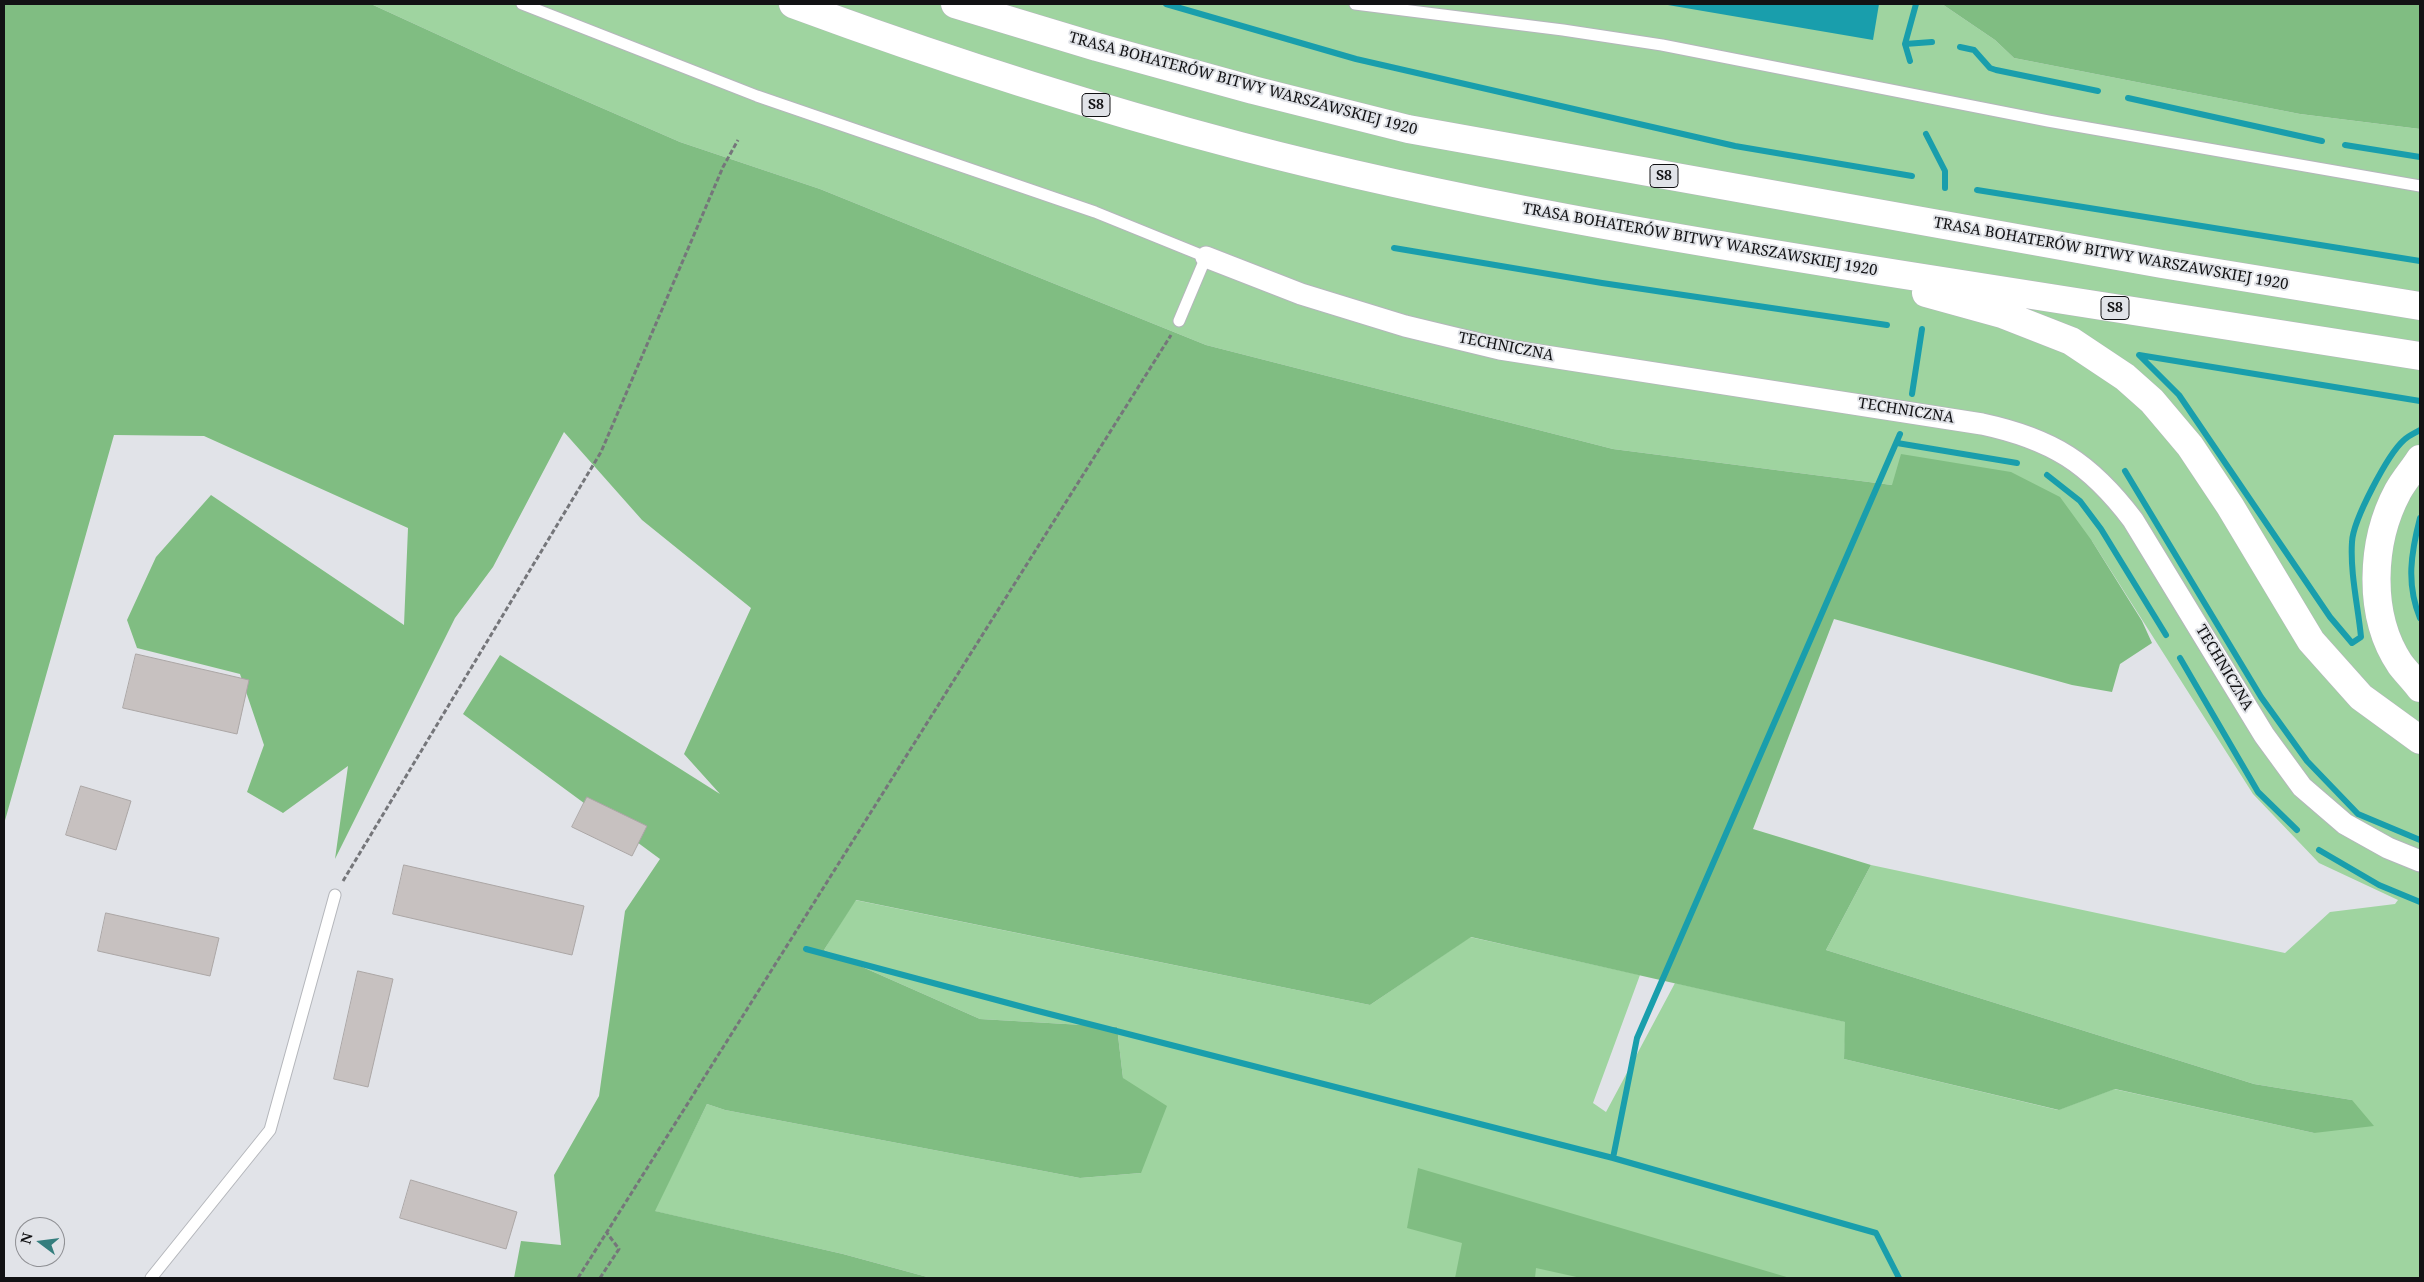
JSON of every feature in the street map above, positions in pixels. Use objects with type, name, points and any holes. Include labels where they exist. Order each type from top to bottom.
[{"type":"highway","name":"TRASA BOHATERÓW BITWY WARSZAWSKIEJ 1920","points":[[793,4],[879,35],[1083,101],[1241,146],[1406,185],[1604,226],[2420,356]]},
{"type":"highway","name":"TRASA BOHATERÓW BITWY WARSZAWSKIEJ 1920","points":[[955,4],[1097,47],[1253,90],[1408,129],[2104,254],[2420,306]]},
{"type":"highway","points":[[1809,260],[2002,314],[2071,341],[2125,377],[2152,401],[2190,446],[2230,506],[2311,641],[2361,697],[2420,740]]},
{"type":"highway","points":[[2420,459],[2398,490],[2384,526],[2377,553],[2376,580],[2384,630],[2400,664],[2420,688]]},
{"type":"street","name":"TECHNICZNA","points":[[1206,257],[1311,297],[1405,326],[1500,349],[1982,424],[2010,430],[2064,452],[2090,472],[2119,501],[2133,520],[2264,735],[2302,787],[2345,824],[2388,848],[2420,861]]},
{"type":"lane","points":[[522,4],[757,96],[1095,212],[1206,257],[1179,321]]},
{"type":"lane","points":[[1355,4],[1563,30],[1662,46],[2048,121],[2420,186]]},
{"type":"lane","points":[[152,1278],[270,1130],[335,895]]},
{"type":"path","points":[[335,895],[601,452],[723,167],[738,140]]},
{"type":"path","points":[[578,1278],[1179,321]]},
{"type":"path","points":[[600,1278],[619,1249],[607,1233]]},
{"type":"green space","points":[[4,4],[371,4],[517,71],[680,142],[820,189],[1206,345],[1613,449],[1892,485],[1901,454],[2011,472],[2060,497],[2092,541],[2142,621],[2152,643],[2120,664],[2112,692],[2072,685],[1834,619],[1753,829],[1871,865],[1826,950],[2254,1084],[2352,1100],[2374,1126],[2314,1133],[2115,1089],[2059,1110],[1844,1059],[1845,1022],[1471,937],[1370,1005],[856,900],[824,950],[980,1019],[1117,1027],[1123,1078],[1167,1106],[1141,1173],[1080,1178],[725,1110],[707,1104],[655,1211],[843,1254],[931,1278],[514,1278],[521,1241],[561,1245],[554,1175],[599,1096],[625,911],[660,859],[463,714],[500,655],[720,794],[684,754],[751,608],[642,520],[564,432],[493,567],[455,618],[335,859],[348,766],[283,813],[247,792],[264,745],[240,674],[137,648],[127,620],[156,557],[211,495],[404,625],[408,528],[204,436],[114,435],[4,824]]},
{"type":"green space","points":[[371,4],[1942,4],[1995,40],[2014,58],[2300,114],[2420,129],[2420,1278],[931,1278],[843,1254],[654,1211],[707,1104],[725,1110],[1080,1178],[1141,1173],[1123,1078],[1117,1027],[980,1019],[824,950],[855,900],[1370,1005],[1470,937],[1640,975],[1593,1103],[1606,1112],[1675,983],[1846,1022],[1844,1059],[2058,1110],[2114,1089],[2314,1133],[2352,1100],[2254,1084],[1826,950],[1871,865],[2285,953],[2330,912],[2395,904],[2398,900],[2319,863],[2253,794],[2092,541],[1892,485],[1613,449],[1206,345],[820,189],[680,142],[517,71]]},
{"type":"green space","points":[[1942,4],[2420,4],[2420,129],[2300,114],[2014,58],[1995,40]]},
{"type":"green space","points":[[1418,1168],[1790,1278],[1581,1278],[1536,1268],[1535,1278],[1455,1278],[1462,1243],[1407,1228]]},
{"type":"water","points":[[1662,4],[1879,4],[1873,40]]},
{"type":"building","points":[[136,654],[249,680],[237,734],[123,708]]},
{"type":"building","points":[[81,786],[131,801],[116,850],[66,835]]},
{"type":"building","points":[[587,797],[647,826],[632,856],[572,827]]},
{"type":"building","points":[[404,865],[584,906],[572,955],[393,914]]},
{"type":"building","points":[[106,913],[219,938],[210,976],[98,951]]},
{"type":"building","points":[[358,971],[393,979],[368,1087],[334,1079]]},
{"type":"building","points":[[411,1180],[517,1212],[506,1249],[400,1218]]},
{"type":"waterway","points":[[1166,4],[1356,59],[1735,146],[1912,176]]},
{"type":"waterway","points":[[1910,61],[1905,44],[1916,4]]},
{"type":"waterway","points":[[1905,44],[1932,42]]},
{"type":"waterway","points":[[1960,47],[1974,50],[1990,68],[1996,70],[2098,91]]},
{"type":"waterway","points":[[2128,98],[2322,141]]},
{"type":"waterway","points":[[1926,134],[1945,171],[1945,188]]},
{"type":"waterway","points":[[2345,145],[2420,157]]},
{"type":"waterway","points":[[1977,190],[2420,261]]},
{"type":"waterway","points":[[1394,248],[1602,283],[1887,325]]},
{"type":"waterway","points":[[1912,394],[1922,329]]},
{"type":"waterway","points":[[2420,401],[2139,355],[2179,395],[2330,617],[2352,643],[2361,637],[2352,566],[2352,542],[2358,519],[2372,488],[2389,459],[2404,440],[2420,430]]},
{"type":"waterway","points":[[1613,1158],[1637,1038],[1900,434]]},
{"type":"waterway","points":[[1897,443],[2017,463]]},
{"type":"waterway","points":[[2125,471],[2261,697],[2307,761],[2358,814],[2420,840]]},
{"type":"waterway","points":[[2047,475],[2080,501],[2101,529],[2166,635]]},
{"type":"waterway","points":[[2420,518],[2411,568],[2413,593],[2420,618]]},
{"type":"waterway","points":[[2180,658],[2258,792],[2297,830]]},
{"type":"waterway","points":[[2319,850],[2379,885],[2420,902]]},
{"type":"waterway","points":[[806,949],[1034,1010],[1613,1158],[1876,1233],[1899,1278]]}]
